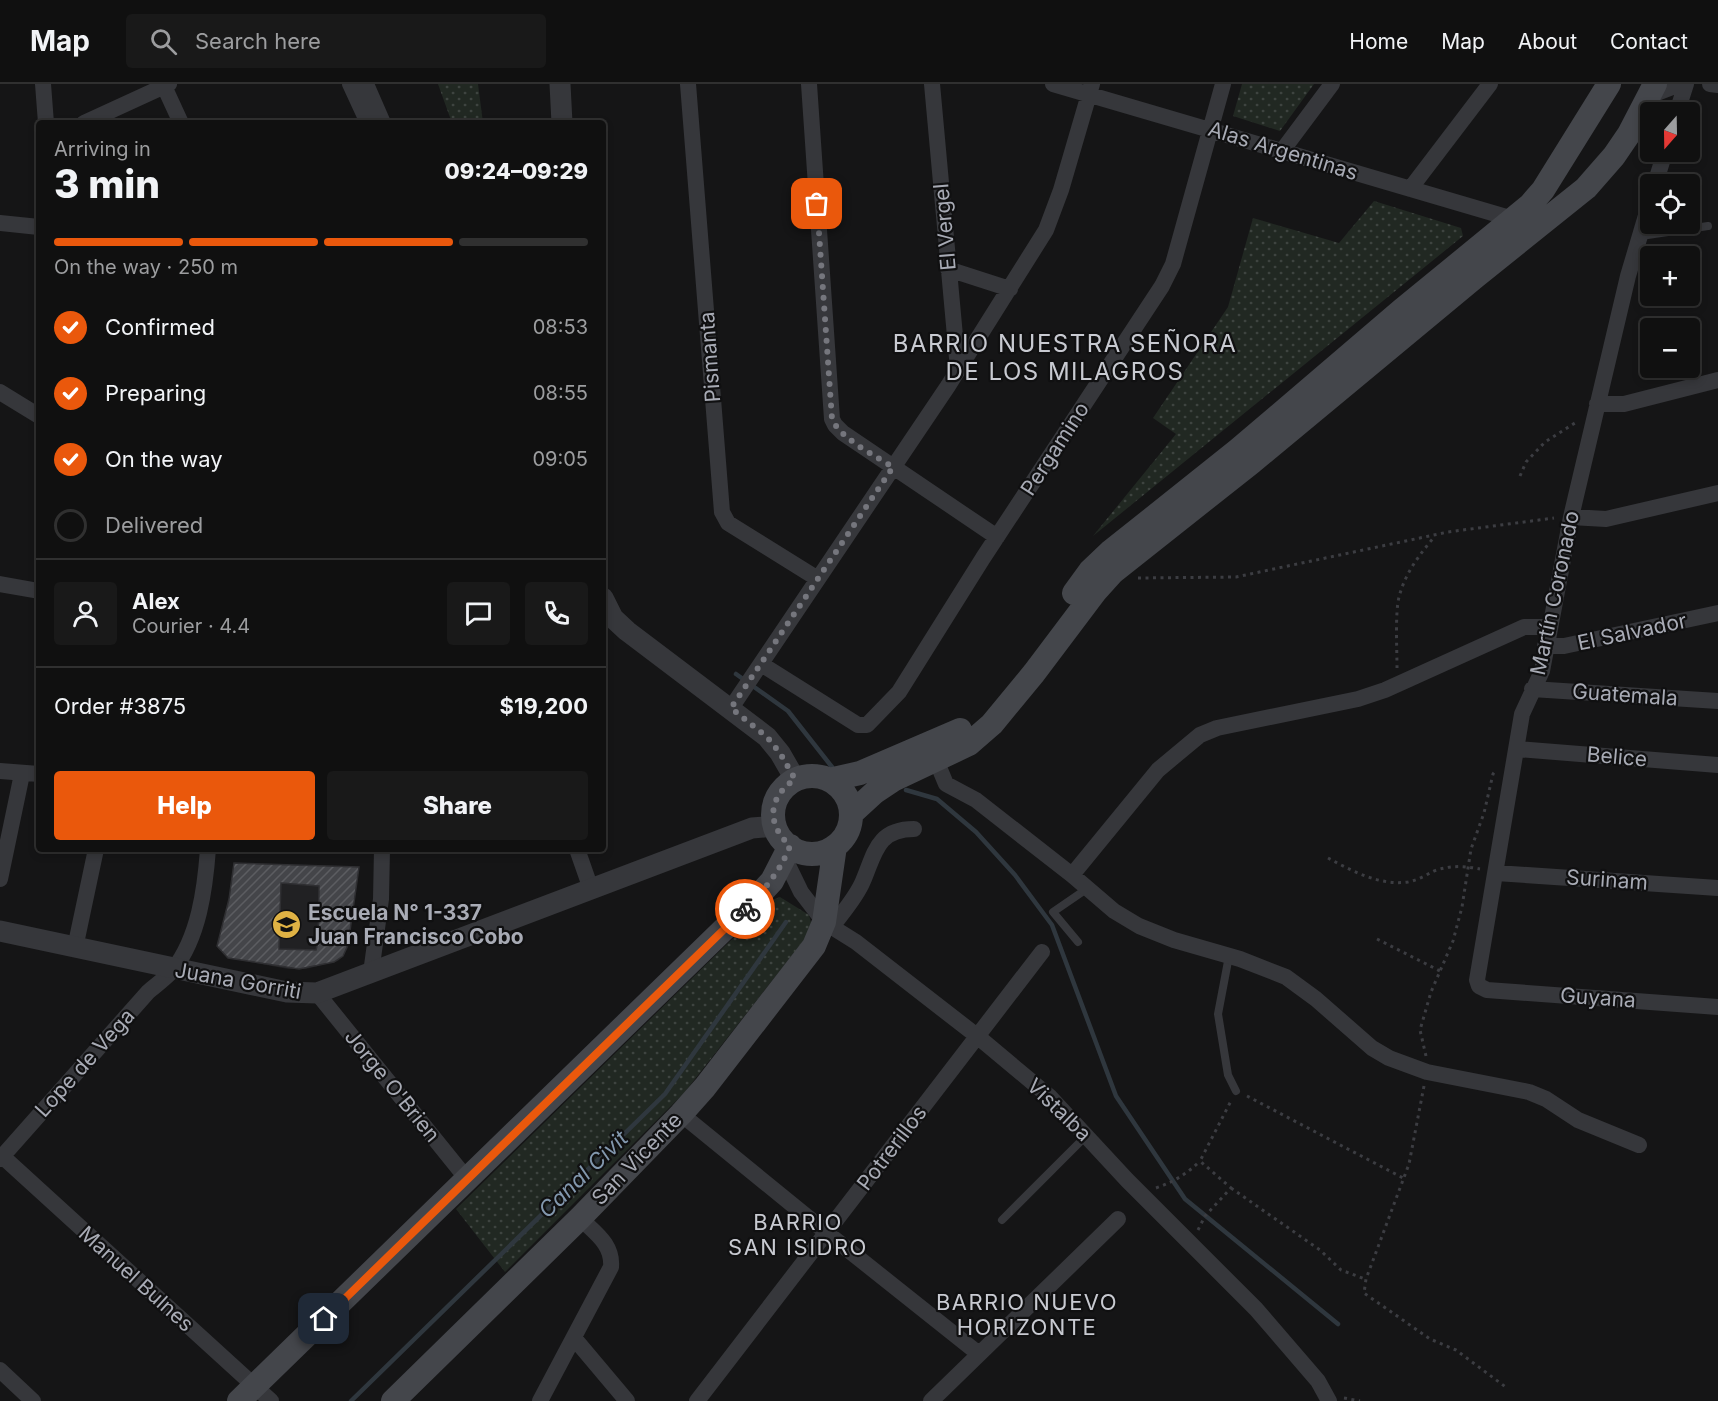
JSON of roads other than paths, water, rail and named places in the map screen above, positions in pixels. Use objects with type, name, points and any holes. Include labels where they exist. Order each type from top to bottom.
[{"type":"main road","points":[[829,780],[860,774],[902,757],[957,732],[969,723],[1000,690],[1095,566],[1238,450],[1530,205],[1543,190],[1609,84]]},
{"type":"main road","points":[[851,814],[883,786],[969,744],[988,728],[1113,572],[1244,469],[1586,188],[1614,156],[1629,134],[1652,90]]},
{"type":"main road","points":[[817,776],[829,780],[845,794],[851,814],[847,832],[835,846],[827,850],[812,853],[787,853],[775,826],[773,813],[782,789],[795,779],[817,776]]},
{"type":"main road","name":"San Vicente","points":[[393,1401],[580,1218],[705,1087],[828,925],[835,846]]},
{"type":"main road","points":[[255,1396],[467,1179],[759,895],[772,881],[787,853]]},
{"type":"street","points":[[43,84],[46,120]]},
{"type":"street","points":[[350,84],[361,120]]},
{"type":"street","points":[[366,84],[382,120]]},
{"type":"street","points":[[560,84],[562,120]]},
{"type":"street","name":"Pismanta","points":[[688,84],[722,512],[728,523],[818,579]]},
{"type":"street","points":[[809,84],[832,419],[843,434],[997,537]]},
{"type":"street","name":"El Vergel","points":[[932,84],[958,369]]},
{"type":"street","name":"Alas Argentinas","points":[[1053,84],[1091,89],[1282,152],[1513,219]]},
{"type":"street","name":"Pergamino","points":[[761,664],[858,724],[867,725],[898,692],[1162,286],[1173,264],[1223,84]]},
{"type":"street","points":[[1282,152],[1332,84]]},
{"type":"street","points":[[1410,189],[1490,84]]},
{"type":"street","points":[[1652,90],[1680,84]]},
{"type":"street","points":[[1680,102],[1686,84]]},
{"type":"street","points":[[1710,84],[1718,85]]},
{"type":"street","points":[[90,120],[165,85],[180,120]]},
{"type":"street","points":[[742,692],[1010,290],[1046,230],[1053,214],[1091,89]]},
{"type":"street","points":[[0,223],[36,227]]},
{"type":"street","name":"Martín Coronado","points":[[1479,986],[1477,980],[1522,714],[1542,671],[1571,517],[1628,276],[1641,236]]},
{"type":"street","points":[[948,269],[1010,290]]},
{"type":"street","points":[[1596,411],[1718,380]]},
{"type":"street","points":[[0,392],[36,414]]},
{"type":"street","points":[[1571,517],[1606,519],[1718,494]]},
{"type":"street","points":[[0,584],[36,590]]},
{"type":"street","points":[[606,608],[627,631],[742,692],[767,737],[780,753],[795,779]]},
{"type":"street","name":"El Salvador","points":[[1545,646],[1564,646],[1716,618]]},
{"type":"street","points":[[1072,875],[1158,770],[1200,735],[1217,728],[1358,699],[1397,685],[1524,627],[1550,627]]},
{"type":"street","name":"Guatemala","points":[[1532,689],[1718,701]]},
{"type":"street","name":"Belice","points":[[1516,749],[1718,765]]},
{"type":"street","points":[[936,760],[946,784],[976,800],[1114,911],[1139,926],[1286,977],[1316,999],[1372,1048],[1389,1058],[1427,1072],[1529,1092],[1546,1099],[1578,1120],[1640,1145]]},
{"type":"street","points":[[0,771],[36,774]]},
{"type":"street","points":[[0,879],[22,774]]},
{"type":"street","name":"Juana Gorriti","points":[[0,931],[173,970],[287,992],[317,993],[752,828],[775,826]]},
{"type":"street","name":"San Vicente","points":[[828,925],[863,882],[868,864],[881,842],[891,833],[902,829],[914,829]]},
{"type":"street","points":[[75,948],[95,852]]},
{"type":"street","points":[[173,970],[190,938],[199,912],[206,882],[208,852]]},
{"type":"street","points":[[371,973],[379,921],[382,852]]},
{"type":"street","points":[[578,852],[591,889]]},
{"type":"street","name":"Vistalba","points":[[787,853],[801,892],[828,925],[856,942],[977,1036],[1050,1097],[1140,1194],[1256,1309],[1318,1381],[1329,1401]]},
{"type":"street","name":"Surinam","points":[[1496,873],[1718,888]]},
{"type":"street","name":"Potrerillos","points":[[698,1401],[1042,952]]},
{"type":"street","name":"Lope de Vega","points":[[1,1158],[148,992],[173,970]]},
{"type":"street","name":"Guyana","points":[[1479,986],[1487,990],[1718,1007]]},
{"type":"street","name":"Jorge O'Brien","points":[[317,993],[467,1179]]},
{"type":"street","points":[[681,1114],[980,1354]]},
{"type":"street","name":"Manuel Bulnes","points":[[1,1158],[255,1396]]},
{"type":"street","points":[[540,1401],[611,1267],[612,1256],[608,1247],[580,1218]]},
{"type":"street","points":[[931,1401],[1118,1219]]},
{"type":"street","points":[[574,1338],[627,1401]]},
{"type":"street","points":[[0,1370],[33,1401]]},
{"type":"lane","points":[[1641,236],[1708,226]]},
{"type":"lane","points":[[1078,942],[1053,912],[1088,888]]},
{"type":"lane","points":[[1229,956],[1218,1014],[1227,1075],[1236,1091]]},
{"type":"lane","points":[[1002,1220],[1087,1135]]},
{"type":"waterway","name":"Canal Civit","points":[[736,674],[788,711],[832,767]]},
{"type":"waterway","points":[[906,790],[937,799],[976,832],[1015,875],[1052,925],[1116,1096],[1185,1199],[1338,1324]]},
{"type":"waterway","name":"Canal Civit","points":[[351,1401],[665,1094],[786,922]]},
{"type":"place","name":"Escuela N° 1-337 Juan Francisco Cobo","points":[[287,925]]},
{"type":"district","name":"BARRIO NUESTRA SEÑORA DE LOS MILAGROS","points":[[1065,358]]},
{"type":"district","name":"BARRIO SAN ISIDRO","points":[[798,1234]]},
{"type":"district","name":"BARRIO NUEVO HORIZONTE","points":[[1027,1314]]}]
